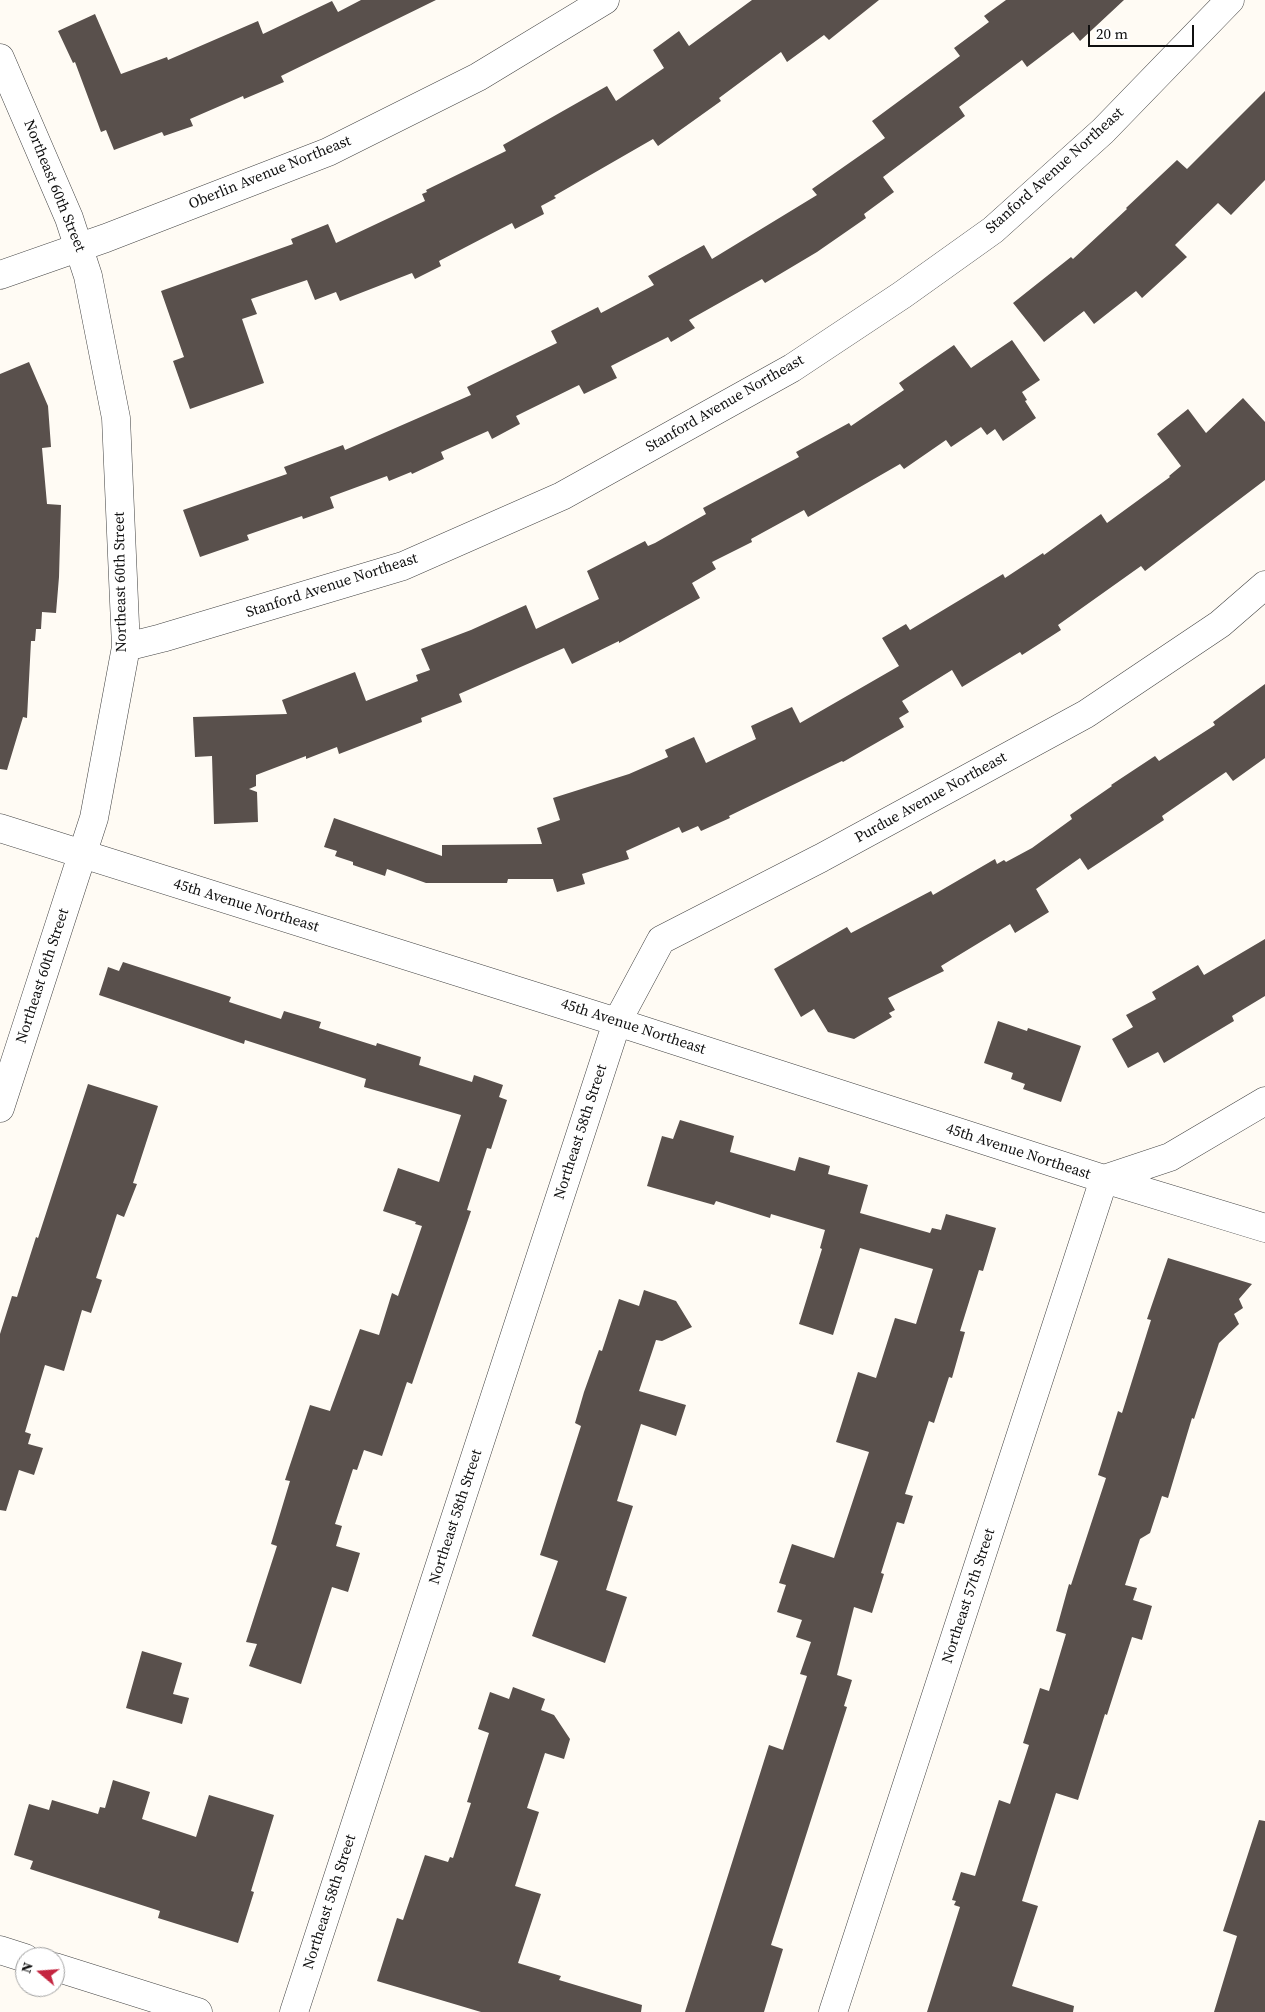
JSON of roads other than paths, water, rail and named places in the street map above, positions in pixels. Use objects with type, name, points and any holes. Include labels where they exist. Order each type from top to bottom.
[{"type":"street","name":"Oberlin Avenue Northeast","points":[[0,275],[80,248],[328,152],[478,77],[605,0]]},
{"type":"street","name":"Stanford Avenue Northeast","points":[[126,647],[162,638],[402,566],[562,496],[792,368],[902,295],[993,230],[1102,131],[1230,0]]},
{"type":"street","name":"Northeast 60th Street","points":[[0,58],[69,218],[88,276],[116,418],[126,647],[94,818],[0,1108]]},
{"type":"street","name":"Purdue Avenue Northeast","points":[[617,1022],[661,940],[821,858],[1086,714],[1220,624],[1265,585]]},
{"type":"street","name":"45th Avenue Northeast","points":[[0,828],[617,1022],[1104,1179],[1265,1228]]},
{"type":"street","name":"Northeast 58th Street","points":[[294,2012],[617,1022]]},
{"type":"street","points":[[1104,1179],[1170,1157],[1265,1101]]},
{"type":"street","name":"Northeast 57th Street","points":[[833,2012],[1104,1179]]},
{"type":"street","points":[[0,1950],[15,1955]]},
{"type":"street","points":[[65,1970],[198,2012]]}]
